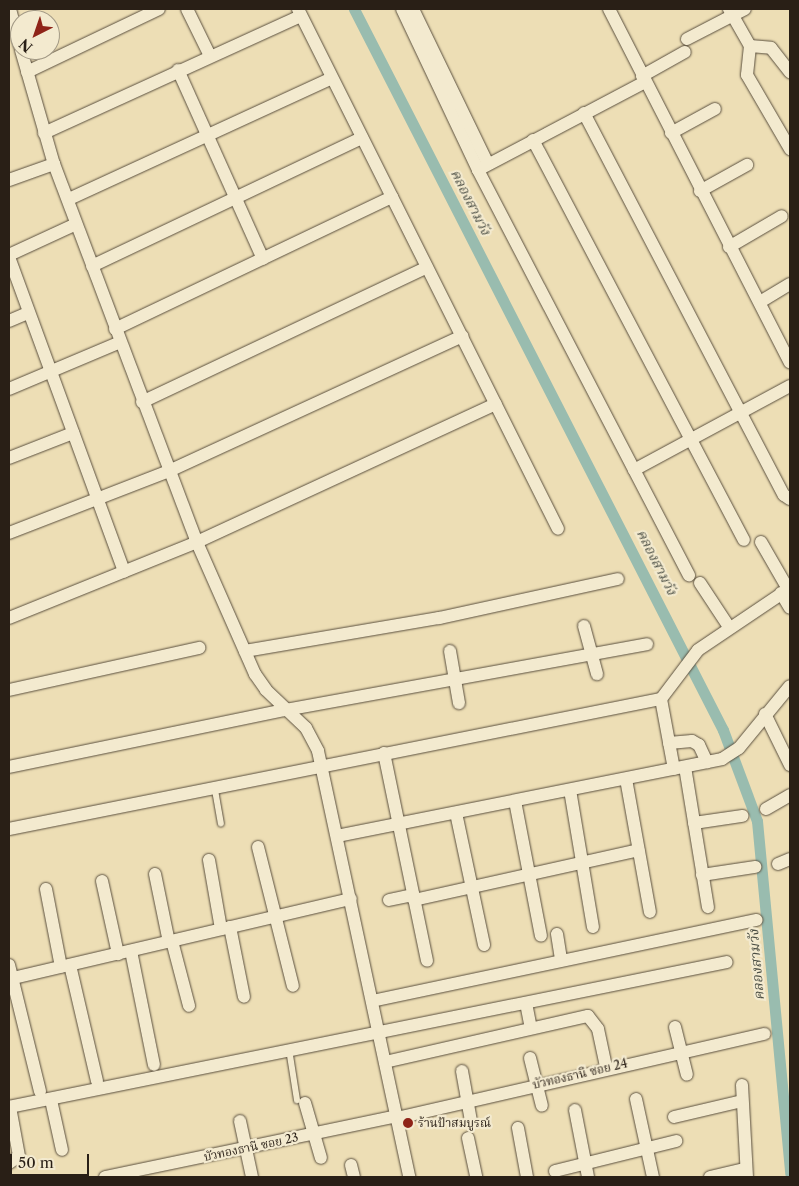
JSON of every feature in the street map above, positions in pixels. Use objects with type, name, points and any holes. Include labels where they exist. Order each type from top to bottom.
[{"type":"street","points":[[27,72],[159,9]]},
{"type":"street","points":[[187,9],[210,56]]},
{"type":"street","points":[[402,9],[634,470],[689,575]]},
{"type":"street","points":[[414,9],[483,167]]},
{"type":"street","points":[[609,9],[700,191],[790,360]]},
{"type":"street","points":[[687,39],[730,12],[745,9]]},
{"type":"street","points":[[44,133],[210,56],[299,12],[558,529]]},
{"type":"street","points":[[730,12],[750,46],[747,75],[790,149]]},
{"type":"street","points":[[750,46],[770,48],[790,72]]},
{"type":"street","points":[[483,167],[644,79],[685,52]]},
{"type":"street","points":[[24,60],[54,164],[69,199],[76,224],[142,402],[197,542],[245,650],[266,690],[306,728],[322,767],[410,1177]]},
{"type":"street","points":[[178,70],[263,259]]},
{"type":"street","points":[[69,199],[332,78]]},
{"type":"street","points":[[671,133],[715,109]]},
{"type":"street","points":[[584,113],[784,495],[790,499]]},
{"type":"street","points":[[92,266],[362,138]]},
{"type":"street","points":[[533,140],[689,440],[744,540]]},
{"type":"street","points":[[9,180],[54,164]]},
{"type":"street","points":[[700,191],[747,165]]},
{"type":"street","points":[[115,329],[392,197]]},
{"type":"street","points":[[729,247],[782,216]]},
{"type":"street","points":[[76,224],[9,256],[28,313],[99,500],[124,572]]},
{"type":"street","points":[[142,402],[427,266]]},
{"type":"street","points":[[760,302],[790,284]]},
{"type":"street","points":[[9,321],[28,313]]},
{"type":"street","points":[[9,533],[99,500],[169,471],[462,336]]},
{"type":"street","points":[[9,389],[120,342]]},
{"type":"street","points":[[634,470],[790,386]]},
{"type":"street","points":[[9,618],[197,542],[496,404]]},
{"type":"street","points":[[9,458],[74,433]]},
{"type":"street","points":[[761,542],[787,590],[790,608]]},
{"type":"street","points":[[245,650],[439,618],[618,579]]},
{"type":"street","points":[[700,583],[729,627]]},
{"type":"street","points":[[708,907],[694,823],[670,743],[662,699],[684,666],[698,650],[729,627],[787,590]]},
{"type":"street","points":[[584,626],[597,674]]},
{"type":"street","points":[[9,767],[285,710],[647,644]]},
{"type":"street","points":[[9,690],[199,648]]},
{"type":"street","points":[[450,651],[459,702]]},
{"type":"street","points":[[337,836],[722,759],[739,748],[765,714],[790,686]]},
{"type":"street","points":[[9,829],[215,790],[384,752],[662,699]]},
{"type":"street","points":[[765,714],[790,765]]},
{"type":"street","points":[[670,743],[692,741],[703,751],[707,762]]},
{"type":"street","points":[[384,752],[427,961]]},
{"type":"street","points":[[626,779],[650,912]]},
{"type":"street","points":[[570,790],[593,927]]},
{"type":"street","points":[[766,809],[790,795]]},
{"type":"street","points":[[515,801],[541,936]]},
{"type":"street","points":[[456,813],[484,945]]},
{"type":"street","points":[[694,823],[742,816]]},
{"type":"street","points":[[258,847],[274,918],[293,986]]},
{"type":"street","points":[[389,900],[529,876],[639,850]]},
{"type":"street","points":[[778,864],[790,858]]},
{"type":"street","points":[[209,860],[244,998]]},
{"type":"street","points":[[702,875],[754,867]]},
{"type":"street","points":[[155,874],[170,941],[189,1006]]},
{"type":"street","points":[[102,881],[124,952],[154,1065]]},
{"type":"street","points":[[46,889],[97,1080]]},
{"type":"street","points":[[10,979],[351,899]]},
{"type":"street","points":[[372,1001],[758,920]]},
{"type":"street","points":[[557,934],[561,960]]},
{"type":"street","points":[[9,1163],[20,1156],[9,1107],[51,1100],[379,1030],[726,962]]},
{"type":"street","points":[[9,965],[10,979],[40,1091]]},
{"type":"street","points":[[526,1002],[531,1028]]},
{"type":"street","points":[[385,1062],[588,1016],[598,1029],[606,1068]]},
{"type":"street","points":[[675,1027],[687,1075]]},
{"type":"street","name":"บัวทองธานี ซอย 24","points":[[397,1117],[606,1068],[764,1034]]},
{"type":"street","points":[[530,1058],[542,1106]]},
{"type":"street","points":[[462,1071],[471,1121]]},
{"type":"street","points":[[710,1177],[746,1173],[742,1085]]},
{"type":"street","points":[[636,1099],[653,1177]]},
{"type":"street","points":[[51,1100],[62,1150]]},
{"type":"street","points":[[301,1101],[321,1158]]},
{"type":"street","points":[[674,1117],[742,1102]]},
{"type":"street","points":[[575,1110],[588,1177]]},
{"type":"street","name":"บัวทองธานี ซอย 23","points":[[105,1177],[397,1117]]},
{"type":"street","points":[[240,1120],[252,1177]]},
{"type":"street","points":[[518,1128],[527,1177]]},
{"type":"street","points":[[468,1138],[476,1177]]},
{"type":"street","points":[[555,1171],[676,1141]]},
{"type":"lane","points":[[215,790],[222,823]]},
{"type":"lane","points":[[289,1049],[301,1101]]},
{"type":"waterway","name":"คลองสามวัง","points":[[354,9],[723,730],[757,821],[790,1173]]},
{"type":"place","name":"ร้านป้าสมบูรณ์","points":[[408,1123]]}]
